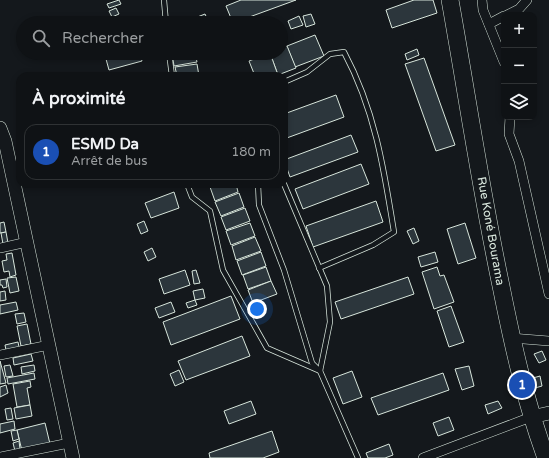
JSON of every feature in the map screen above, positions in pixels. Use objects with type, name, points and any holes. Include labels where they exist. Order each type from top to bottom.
[{"type":"highway","name":"Rue Koné Bourama","points":[[450,0],[489,228],[511,338],[531,417],[546,458]]},
{"type":"street","points":[[482,0],[483,10],[501,54]]},
{"type":"street","points":[[513,12],[519,9],[527,0]]},
{"type":"street","points":[[489,24],[501,18]]},
{"type":"street","points":[[510,120],[509,134],[519,161],[549,294]]},
{"type":"street","points":[[0,128],[27,242],[73,458]]},
{"type":"street","points":[[0,248],[27,242]]},
{"type":"street","points":[[511,338],[549,341]]},
{"type":"street","points":[[0,355],[49,345]]},
{"type":"street","points":[[423,458],[531,417],[549,413]]},
{"type":"street","points":[[0,457],[69,443]]},
{"type":"lane","points":[[164,0],[165,16]]},
{"type":"lane","points":[[288,80],[307,72],[330,54],[344,52],[362,88],[381,152],[394,232],[373,244],[319,268]]},
{"type":"lane","points":[[170,60],[171,72]]},
{"type":"lane","points":[[189,188],[192,196],[210,211],[223,270],[267,348],[320,371]]},
{"type":"lane","points":[[258,188],[259,205],[284,270],[312,362],[320,371],[358,458]]},
{"type":"lane","points":[[286,188],[327,286],[330,322],[320,371]]},
{"type":"building","points":[[119,0],[121,4],[109,8],[107,4]]},
{"type":"building","points":[[241,0],[296,0],[252,16],[230,16],[226,6]]},
{"type":"building","points":[[414,0],[433,0],[437,13],[392,28],[386,10]]},
{"type":"building","points":[[116,8],[119,14],[112,16],[109,11]]},
{"type":"building","points":[[311,14],[315,24],[306,27],[303,16]]},
{"type":"building","points":[[299,16],[303,25],[291,29],[288,21]]},
{"type":"building","points":[[315,35],[324,56],[295,67],[288,46]]},
{"type":"building","points":[[288,48],[296,68],[286,72],[277,72],[273,60],[288,60]]},
{"type":"building","points":[[417,49],[419,55],[407,60],[405,54]]},
{"type":"building","points":[[424,58],[455,145],[436,151],[405,64]]},
{"type":"building","points":[[106,60],[142,60],[142,61],[109,70]]},
{"type":"building","points":[[173,60],[197,60],[197,62],[174,66]]},
{"type":"building","points":[[273,60],[277,72],[253,72],[249,61]]},
{"type":"building","points":[[197,64],[198,72],[176,72],[175,67]]},
{"type":"building","points":[[336,95],[344,117],[288,138],[288,113]]},
{"type":"building","points":[[351,135],[358,152],[290,177],[288,171],[288,159]]},
{"type":"building","points":[[361,164],[369,184],[303,209],[295,189]]},
{"type":"building","points":[[210,188],[237,188],[238,192],[215,201]]},
{"type":"building","points":[[174,192],[179,208],[151,218],[145,203]]},
{"type":"building","points":[[239,193],[244,207],[221,216],[215,202]]},
{"type":"building","points":[[376,201],[383,222],[313,247],[306,226]]},
{"type":"building","points":[[245,208],[250,221],[226,230],[221,217]]},
{"type":"building","points":[[144,221],[148,231],[141,234],[137,224]]},
{"type":"building","points":[[4,222],[6,232],[0,233],[0,223]]},
{"type":"building","points":[[250,223],[255,236],[231,245],[226,231]]},
{"type":"building","points":[[465,223],[476,258],[458,264],[447,229]]},
{"type":"building","points":[[414,228],[419,241],[413,244],[407,231]]},
{"type":"building","points":[[6,232],[8,243],[3,244],[1,233]]},
{"type":"building","points":[[255,237],[261,251],[236,260],[232,246]]},
{"type":"building","points":[[152,248],[156,257],[148,261],[144,252]]},
{"type":"building","points":[[261,252],[266,266],[242,275],[237,261]]},
{"type":"building","points":[[435,252],[438,262],[421,267],[418,257]]},
{"type":"building","points":[[12,253],[16,275],[10,277],[9,271],[4,272],[2,261],[7,260],[6,254]]},
{"type":"building","points":[[266,267],[271,281],[248,289],[243,275]]},
{"type":"building","points":[[437,267],[440,276],[444,275],[454,302],[434,309],[422,272]]},
{"type":"building","points":[[185,270],[190,285],[164,294],[159,279]]},
{"type":"building","points":[[196,270],[200,283],[194,284],[192,271]]},
{"type":"building","points":[[16,277],[19,291],[10,293],[7,278]]},
{"type":"building","points":[[408,277],[414,294],[341,319],[335,302]]},
{"type":"building","points":[[6,279],[7,287],[3,288],[2,285],[0,285],[0,280]]},
{"type":"building","points":[[271,281],[277,294],[253,303],[248,290]]},
{"type":"building","points":[[203,289],[205,298],[195,300],[193,291]]},
{"type":"building","points":[[5,291],[6,300],[0,301],[0,292]]},
{"type":"building","points":[[231,296],[240,319],[171,345],[163,322]]},
{"type":"building","points":[[195,300],[197,305],[188,308],[186,303]]},
{"type":"building","points":[[16,302],[18,310],[0,314],[0,305]]},
{"type":"building","points":[[171,302],[175,312],[159,318],[155,308]]},
{"type":"building","points":[[451,306],[464,342],[449,347],[437,311]]},
{"type":"building","points":[[24,313],[26,322],[17,324],[15,314]]},
{"type":"building","points":[[27,324],[31,344],[21,346],[17,326]]},
{"type":"building","points":[[242,336],[250,356],[186,380],[178,361]]},
{"type":"building","points":[[18,342],[19,347],[6,350],[5,345]]},
{"type":"building","points":[[542,351],[546,360],[539,363],[534,354]]},
{"type":"building","points":[[31,354],[33,361],[14,365],[13,358]]},
{"type":"building","points":[[0,361],[6,383],[0,384]]},
{"type":"building","points":[[10,365],[13,376],[6,377],[4,366]]},
{"type":"building","points":[[34,365],[35,371],[22,374],[21,367]]},
{"type":"building","points":[[469,366],[474,386],[462,390],[455,369]]},
{"type":"building","points":[[179,370],[184,382],[175,386],[170,374]]},
{"type":"building","points":[[352,371],[362,397],[343,404],[333,378]]},
{"type":"building","points":[[34,373],[35,379],[8,384],[7,378]]},
{"type":"building","points":[[443,373],[449,390],[378,415],[371,398]]},
{"type":"building","points":[[540,376],[542,386],[535,388],[533,378]]},
{"type":"building","points":[[30,381],[31,387],[27,388],[30,405],[17,407],[13,384]]},
{"type":"building","points":[[6,385],[8,393],[0,397],[0,387]]},
{"type":"building","points":[[251,401],[256,414],[229,424],[224,411]]},
{"type":"building","points":[[498,401],[502,408],[488,414],[485,405]]},
{"type":"building","points":[[30,405],[32,416],[16,419],[14,408]]},
{"type":"building","points":[[11,408],[13,419],[7,420],[5,409]]},
{"type":"building","points":[[449,417],[454,430],[438,436],[433,423]]},
{"type":"building","points":[[14,421],[15,429],[0,433],[0,424]]},
{"type":"building","points":[[45,423],[50,444],[22,451],[17,430]]},
{"type":"building","points":[[17,430],[19,439],[13,441],[11,431]]},
{"type":"building","points":[[272,431],[279,452],[263,458],[210,458],[209,453]]},
{"type":"building","points":[[19,441],[20,449],[15,451],[13,443]]},
{"type":"building","points":[[389,444],[393,455],[385,458],[368,458],[366,453]]},
{"type":"place","name":"ESMD Da","points":[[522,385]]}]
